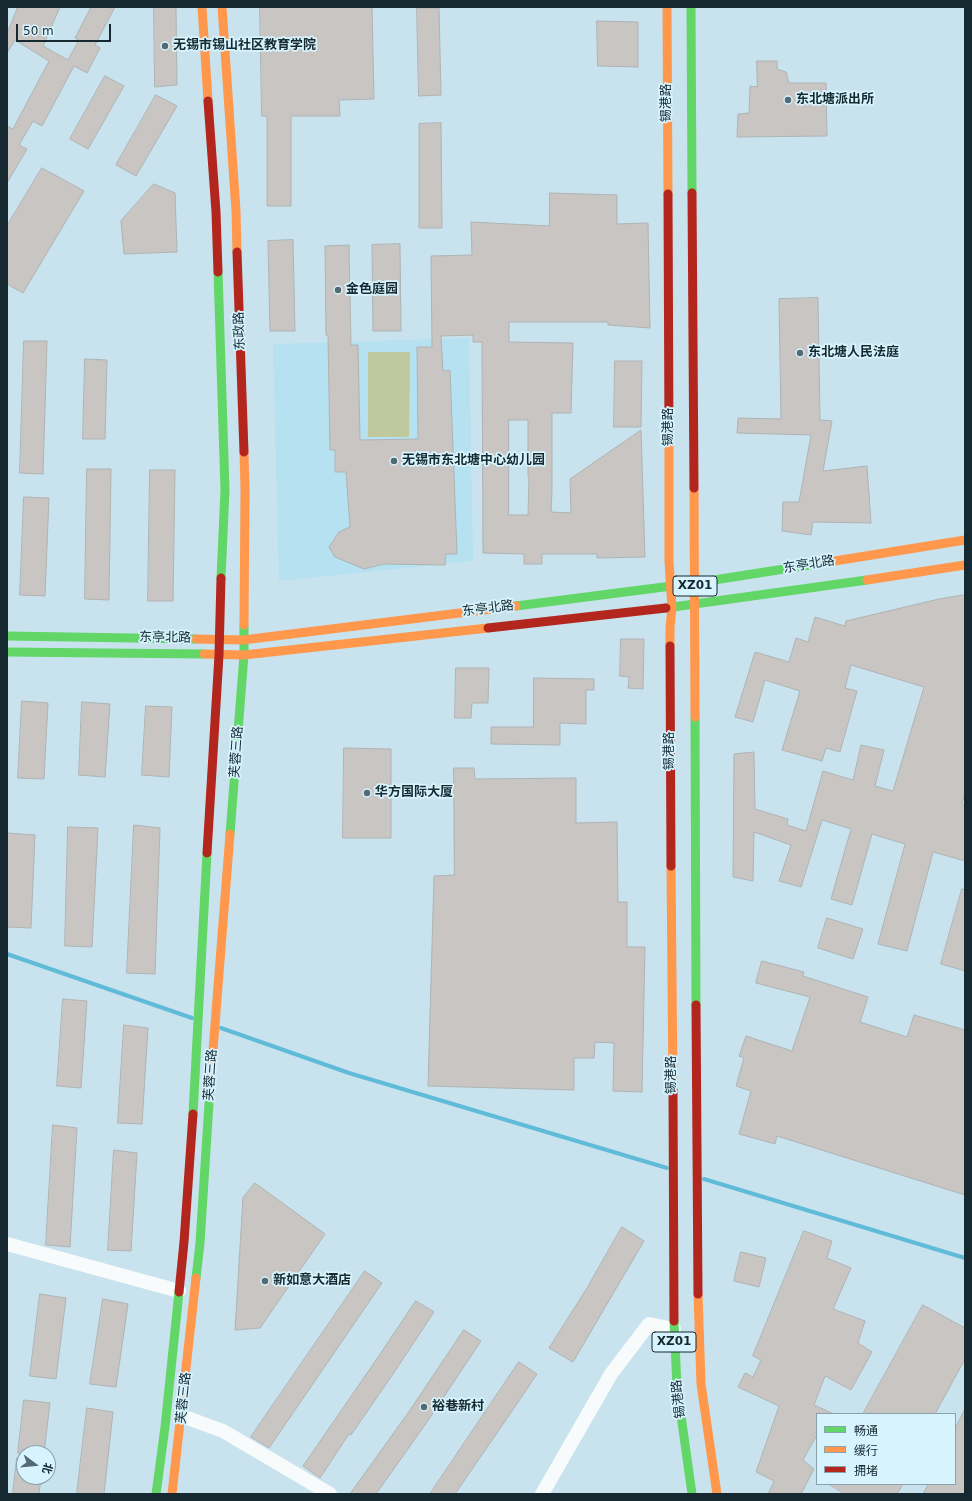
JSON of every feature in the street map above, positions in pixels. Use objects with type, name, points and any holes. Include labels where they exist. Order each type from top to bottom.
[{"type":"main road","name":"东政路","points":[[202,7],[216,212],[225,490],[219,655]]},
{"type":"main road","name":"东政路","points":[[222,7],[237,226],[245,490],[244,655]]},
{"type":"main road","name":"锡港路","points":[[667,7],[669,561],[672,608],[670,634],[674,1329],[677,1387],[692,1494]]},
{"type":"main road","name":"锡港路","points":[[691,7],[698,1320],[701,1384],[717,1494]]},
{"type":"main road","name":"东亭北路","points":[[7,636],[243,640],[695,584],[965,540]]},
{"type":"main road","name":"东亭北路","points":[[7,652],[244,655],[672,608],[965,565]]},
{"type":"main road","name":"芙蓉三路","points":[[156,1494],[165,1427],[184,1242],[197,1057],[199,985],[219,655]]},
{"type":"main road","name":"芙蓉三路","points":[[172,1494],[182,1416],[200,1243],[212,1058],[219,986],[244,655]]},
{"type":"street","points":[[7,1244],[179,1291]]},
{"type":"street","points":[[542,1494],[611,1374],[649,1324],[674,1329]]},
{"type":"street","points":[[182,1416],[223,1431],[330,1494]]},
{"type":"shaded area","points":[[469,338],[473,561],[279,581],[273,344]]},
{"type":"green space","points":[[368,352],[410,352],[409,437],[368,437]]},
{"type":"building","points":[[18,7],[60,7],[43,46],[68,60],[79,40],[75,38],[91,7],[115,7],[95,45],[100,48],[87,73],[74,66],[42,126],[33,121],[19,145],[27,149],[7,183],[7,126],[13,129],[49,61],[15,40],[7,53],[7,34]]},
{"type":"building","name":"无锡市锡山社区教育学院","points":[[154,7],[176,7],[177,85],[155,87]]},
{"type":"building","points":[[260,7],[372,7],[374,99],[339,100],[340,116],[291,116],[291,206],[267,206],[267,116],[262,116]]},
{"type":"building","points":[[417,8],[439,8],[441,95],[419,96]]},
{"type":"building","points":[[597,21],[638,22],[638,67],[598,66]]},
{"type":"building","name":"东北塘派出所","points":[[757,61],[777,61],[777,69],[786,72],[789,83],[826,83],[827,136],[737,137],[738,114],[749,113],[750,86],[757,87]]},
{"type":"building","points":[[105,76],[124,86],[88,149],[70,139]]},
{"type":"building","points":[[156,95],[177,106],[136,176],[116,165]]},
{"type":"building","points":[[441,123],[442,228],[419,228],[419,124]]},
{"type":"building","points":[[42,168],[84,191],[23,293],[7,284],[7,226]]},
{"type":"building","points":[[154,184],[175,193],[177,252],[124,254],[121,221]]},
{"type":"building","points":[[550,193],[617,195],[617,224],[648,223],[650,328],[608,325],[608,322],[509,322],[509,342],[573,343],[571,413],[552,413],[551,512],[571,513],[570,479],[641,430],[645,557],[597,558],[597,554],[542,554],[542,564],[524,564],[524,554],[483,553],[482,342],[473,342],[473,335],[441,336],[443,371],[450,370],[457,554],[446,554],[445,565],[384,564],[364,569],[335,557],[329,547],[339,532],[350,527],[346,472],[335,472],[335,450],[330,450],[325,246],[349,245],[351,345],[358,345],[360,440],[418,439],[417,347],[432,347],[431,256],[472,255],[471,222],[549,226]],"holes":[[[509,420],[528,420],[528,515],[509,515]]]},
{"type":"building","points":[[293,240],[295,331],[270,331],[268,241]]},
{"type":"building","points":[[400,244],[401,331],[373,331],[372,245]]},
{"type":"building","points":[[818,298],[820,420],[832,421],[823,471],[867,466],[871,523],[813,522],[811,535],[782,531],[783,502],[799,502],[811,435],[737,433],[738,418],[781,419],[779,299]]},
{"type":"building","points":[[24,341],[47,341],[43,474],[20,473]]},
{"type":"building","points":[[85,359],[107,360],[105,439],[83,439]]},
{"type":"building","points":[[615,361],[642,361],[641,427],[614,427]]},
{"type":"building","points":[[87,469],[111,469],[109,600],[85,599]]},
{"type":"building","points":[[150,470],[175,470],[173,601],[148,601]]},
{"type":"building","points":[[24,497],[49,498],[45,596],[20,595]]},
{"type":"building","points":[[965,595],[965,792],[962,804],[965,805],[965,861],[933,852],[907,951],[878,944],[905,844],[872,834],[852,905],[831,899],[851,829],[822,820],[801,887],[779,881],[791,845],[754,832],[753,881],[733,877],[734,754],[754,752],[755,809],[788,819],[787,825],[806,831],[823,771],[853,780],[861,745],[884,750],[875,786],[893,791],[924,687],[851,665],[845,688],[857,691],[840,752],[826,748],[822,761],[782,750],[800,691],[765,680],[753,722],[735,717],[755,652],[789,662],[796,638],[808,642],[815,617],[845,626],[846,621],[939,599]]},
{"type":"building","points":[[621,639],[644,639],[643,689],[628,688],[629,677],[620,676]]},
{"type":"building","points":[[456,668],[489,668],[488,703],[472,703],[471,718],[455,718]]},
{"type":"building","points":[[534,678],[594,679],[594,690],[586,690],[586,724],[560,723],[560,745],[491,744],[491,727],[533,727]]},
{"type":"building","points":[[22,701],[48,703],[44,779],[18,778]]},
{"type":"building","points":[[82,702],[110,704],[105,777],[79,775]]},
{"type":"building","points":[[146,706],[172,707],[169,777],[142,775]]},
{"type":"building","name":"华方国际大厦","points":[[344,748],[391,749],[391,838],[343,838]]},
{"type":"building","points":[[454,768],[474,768],[475,779],[576,778],[576,823],[617,822],[618,902],[627,902],[627,947],[645,947],[642,1092],[613,1091],[614,1043],[595,1042],[594,1058],[574,1058],[574,1090],[428,1086],[434,876],[454,875]]},
{"type":"building","points":[[134,825],[160,828],[155,974],[127,973]]},
{"type":"building","points":[[68,827],[98,828],[92,947],[65,946]]},
{"type":"building","points":[[7,833],[35,835],[31,928],[7,927]]},
{"type":"building","points":[[962,889],[965,890],[965,971],[941,964]]},
{"type":"building","points":[[827,918],[863,929],[853,959],[818,948]]},
{"type":"building","points":[[762,961],[804,972],[803,976],[868,997],[860,1022],[907,1037],[914,1015],[965,1030],[965,1195],[777,1136],[775,1144],[739,1134],[751,1091],[736,1086],[744,1058],[739,1056],[746,1036],[792,1051],[810,997],[756,983]]},
{"type":"building","points":[[63,999],[87,1001],[81,1088],[57,1086]]},
{"type":"building","points":[[124,1025],[148,1028],[142,1124],[118,1123]]},
{"type":"building","points":[[53,1125],[77,1128],[70,1247],[46,1245]]},
{"type":"building","points":[[114,1150],[137,1153],[131,1251],[108,1250]]},
{"type":"building","name":"新如意大酒店","points":[[255,1183],[325,1234],[260,1328],[235,1330],[243,1198]]},
{"type":"building","points":[[622,1227],[644,1241],[573,1362],[549,1348],[587,1288]]},
{"type":"building","points":[[804,1231],[832,1241],[827,1258],[851,1268],[833,1309],[865,1321],[858,1343],[872,1352],[851,1390],[825,1376],[814,1405],[832,1413],[816,1413],[816,1437],[803,1460],[814,1469],[801,1494],[768,1494],[774,1481],[756,1472],[779,1406],[738,1387],[745,1373],[753,1377],[761,1360],[753,1356]]},
{"type":"building","points":[[741,1252],[766,1258],[759,1287],[734,1281]]},
{"type":"building","points":[[365,1271],[382,1283],[269,1448],[251,1437]]},
{"type":"building","points":[[40,1294],[66,1298],[56,1379],[30,1376]]},
{"type":"building","points":[[103,1299],[128,1304],[116,1387],[90,1384]]},
{"type":"building","points":[[416,1301],[434,1312],[393,1374],[351,1435],[349,1434],[320,1478],[303,1466]]},
{"type":"building","points":[[923,1305],[965,1328],[965,1359],[936,1413],[864,1413]]},
{"type":"building","points":[[464,1330],[481,1341],[427,1422],[376,1494],[350,1494],[408,1413]]},
{"type":"building","points":[[519,1362],[537,1374],[455,1494],[430,1494]]},
{"type":"building","points":[[24,1400],[50,1403],[45,1445],[19,1445]]},
{"type":"building","points":[[87,1408],[113,1412],[104,1494],[77,1494]]},
{"type":"building","points":[[965,1409],[965,1494],[923,1494],[928,1485],[956,1485],[956,1427]]},
{"type":"building","points":[[16,1467],[16,1485],[40,1485],[39,1494],[13,1494]]},
{"type":"building","points":[[831,1485],[902,1485],[897,1494],[845,1494]]},
{"type":"waterway","points":[[7,954],[192,1018]]},
{"type":"waterway","points":[[221,1028],[349,1073],[667,1168]]},
{"type":"waterway","points":[[704,1179],[965,1258]]},
{"type":"traffic: fast","points":[[691,7],[692,193]]},
{"type":"traffic: fast","points":[[218,272],[225,490],[221,578]]},
{"type":"traffic: fast","points":[[516,606],[695,583],[816,564]]},
{"type":"traffic: fast","points":[[666,608],[867,580]]},
{"type":"traffic: fast","points":[[230,834],[244,655],[244,625]]},
{"type":"traffic: fast","points":[[7,636],[196,639]]},
{"type":"traffic: fast","points":[[7,652],[204,654]]},
{"type":"traffic: fast","points":[[695,717],[696,1005]]},
{"type":"traffic: fast","points":[[193,1114],[207,853]]},
{"type":"traffic: fast","points":[[196,1278],[200,1243],[210,1088]]},
{"type":"traffic: fast","points":[[156,1494],[165,1427],[179,1292]]},
{"type":"traffic: fast","points":[[674,1321],[677,1387],[692,1494]]},
{"type":"traffic: slow","points":[[202,7],[208,101]]},
{"type":"traffic: slow","points":[[222,7],[236,211],[237,252]]},
{"type":"traffic: slow","points":[[667,7],[668,194]]},
{"type":"traffic: slow","points":[[669,439],[669,561],[672,608],[670,646]]},
{"type":"traffic: slow","points":[[244,452],[244,625]]},
{"type":"traffic: slow","points":[[694,488],[695,717]]},
{"type":"traffic: slow","points":[[816,564],[965,540]]},
{"type":"traffic: slow","points":[[867,580],[965,565]]},
{"type":"traffic: slow","points":[[196,639],[243,640],[516,606]]},
{"type":"traffic: slow","points":[[204,654],[244,655],[488,628]]},
{"type":"traffic: slow","points":[[210,1088],[230,834]]},
{"type":"traffic: slow","points":[[671,866],[673,1090]]},
{"type":"traffic: slow","points":[[172,1494],[196,1278]]},
{"type":"traffic: slow","points":[[698,1294],[701,1384],[717,1494]]},
{"type":"traffic: jam","points":[[208,101],[216,212],[218,272]]},
{"type":"traffic: jam","points":[[692,193],[694,488]]},
{"type":"traffic: jam","points":[[668,194],[669,439]]},
{"type":"traffic: jam","points":[[237,252],[244,452]]},
{"type":"traffic: jam","points":[[207,853],[219,655],[221,578]]},
{"type":"traffic: jam","points":[[488,628],[666,608]]},
{"type":"traffic: jam","points":[[670,646],[671,866]]},
{"type":"traffic: jam","points":[[696,1005],[698,1294]]},
{"type":"traffic: jam","points":[[673,1090],[674,1321]]},
{"type":"traffic: jam","points":[[179,1292],[193,1114]]},
{"type":"place","name":"无锡市锡山社区教育学院","points":[[165,46]]},
{"type":"place","name":"东北塘派出所","points":[[788,100]]},
{"type":"place","name":"金色庭园","points":[[338,290]]},
{"type":"place","name":"东北塘人民法庭","points":[[800,353]]},
{"type":"place","name":"无锡市东北塘中心幼儿园","points":[[394,461]]},
{"type":"place","name":"华方国际大厦","points":[[367,793]]},
{"type":"place","name":"新如意大酒店","points":[[265,1281]]},
{"type":"place","name":"裕巷新村","points":[[424,1407]]}]
